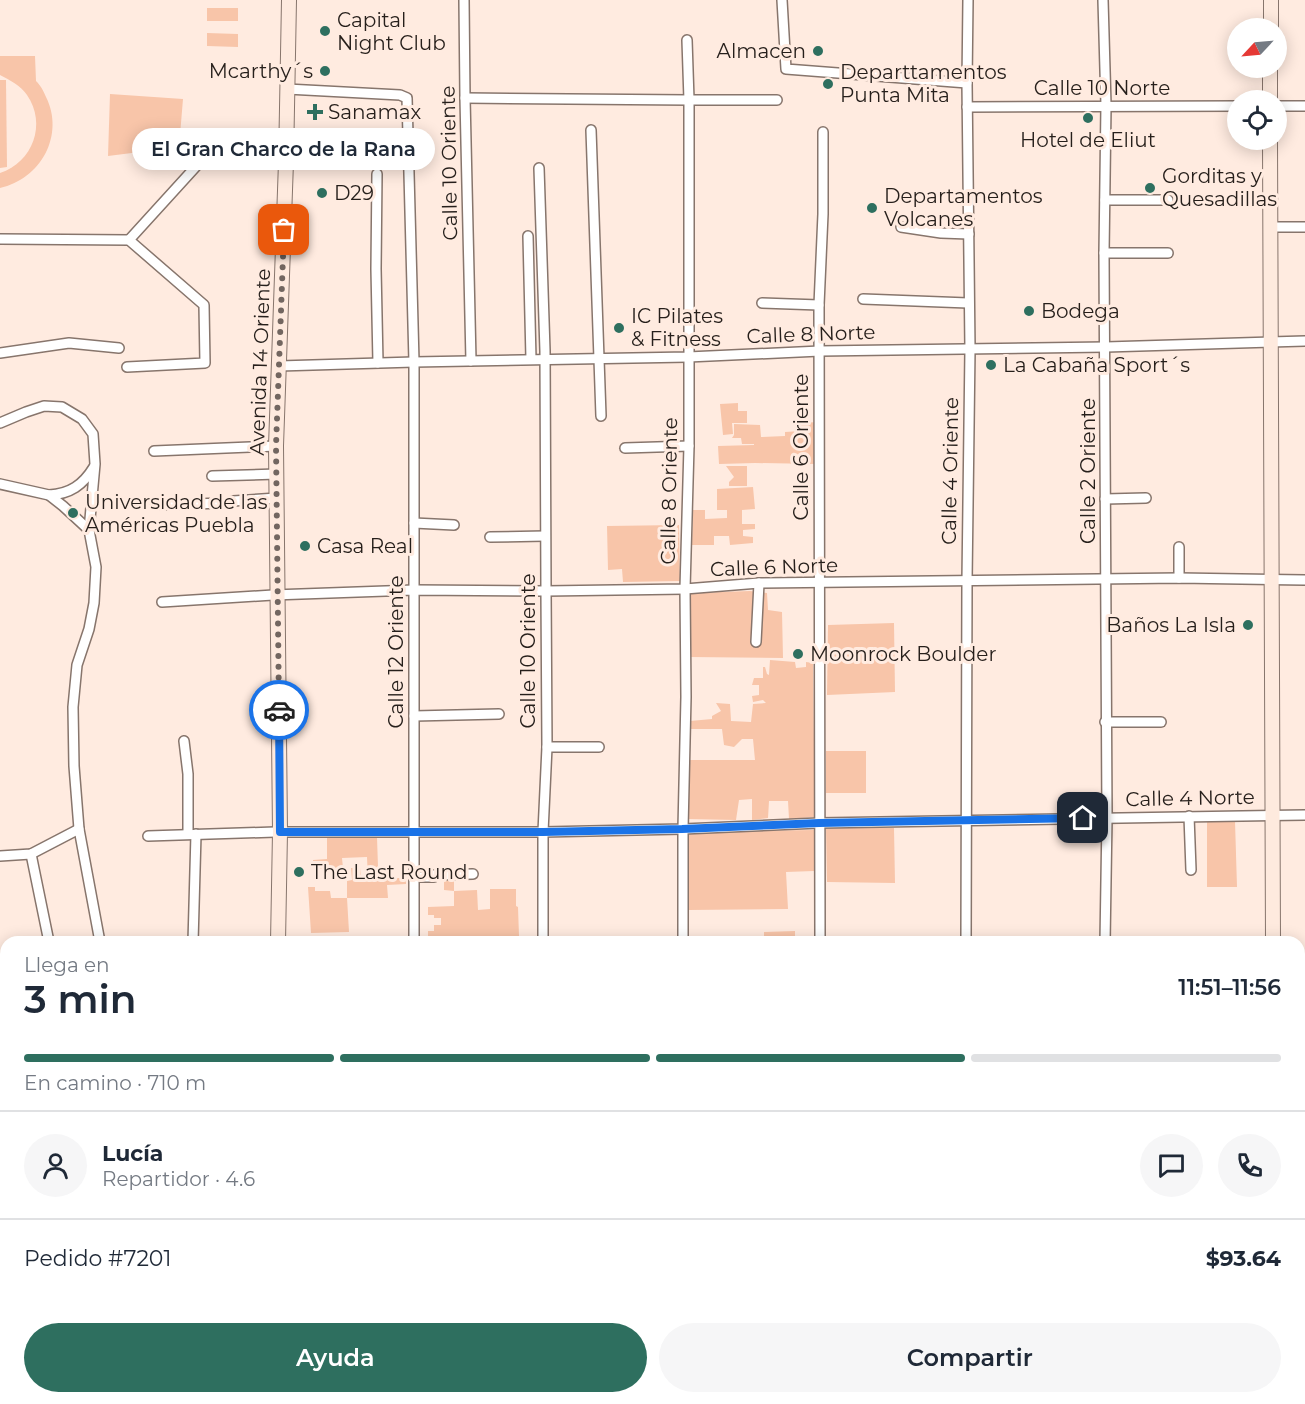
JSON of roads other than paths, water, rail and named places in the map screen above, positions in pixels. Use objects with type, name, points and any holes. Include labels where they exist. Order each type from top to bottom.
[{"type":"main road","name":"Avenida 14 Oriente","points":[[278,936],[280,832],[276,446],[289,0]]},
{"type":"main road","points":[[1271,0],[1271,18]]},
{"type":"main road","points":[[1270,150],[1273,936]]},
{"type":"street","name":"Calle 10 Oriente","points":[[464,0],[471,361]]},
{"type":"street","points":[[782,0],[786,69],[967,83]]},
{"type":"street","name":"Calle 4 Oriente","points":[[966,936],[970,349],[968,0]]},
{"type":"street","name":"Calle 2 Oriente","points":[[1103,0],[1106,105],[1104,253],[1107,818],[1105,936]]},
{"type":"street","name":"Calle 8 Oriente","points":[[683,936],[682,829],[689,446],[687,40]]},
{"type":"street","name":"Calle 12 Oriente","points":[[287,89],[400,95],[407,98],[414,362],[414,936]]},
{"type":"street","points":[[465,98],[777,100]]},
{"type":"street","name":"Calle 10 Norte","points":[[968,107],[1227,106]]},
{"type":"street","points":[[1287,106],[1305,106]]},
{"type":"street","points":[[591,130],[601,416]]},
{"type":"street","name":"Calle 6 Oriente","points":[[820,936],[819,305],[823,214],[823,132]]},
{"type":"street","points":[[129,240],[200,162]]},
{"type":"street","name":"Calle 10 Oriente","points":[[539,168],[545,359],[547,747],[543,832],[543,936]]},
{"type":"street","points":[[377,174],[378,363]]},
{"type":"street","points":[[1105,200],[1168,200]]},
{"type":"street","points":[[901,227],[941,233],[969,234]]},
{"type":"street","points":[[1271,227],[1305,227]]},
{"type":"street","points":[[528,236],[531,359]]},
{"type":"street","points":[[0,239],[129,240],[204,305],[205,363],[127,367]]},
{"type":"street","points":[[1104,253],[1168,253]]},
{"type":"street","points":[[863,299],[968,303]]},
{"type":"street","points":[[762,303],[819,305]]},
{"type":"street","name":"Calle 8 Norte","points":[[279,366],[688,357],[820,351],[1305,341]]},
{"type":"street","points":[[0,353],[69,343],[119,348]]},
{"type":"street","points":[[0,423],[44,406],[62,407],[82,419],[93,434],[95,464],[89,530],[96,567],[94,603],[89,629],[77,665],[73,706],[74,766],[79,829],[99,936]]},
{"type":"street","points":[[154,451],[276,446]]},
{"type":"street","points":[[625,448],[689,446]]},
{"type":"street","points":[[0,484],[49,495],[63,494],[88,476],[95,464]]},
{"type":"street","points":[[212,476],[277,474]]},
{"type":"street","points":[[49,495],[89,530]]},
{"type":"street","points":[[155,505],[226,503],[277,498]]},
{"type":"street","points":[[1105,499],[1146,498]]},
{"type":"street","points":[[414,523],[454,525]]},
{"type":"street","points":[[490,537],[545,536]]},
{"type":"street","points":[[1179,547],[1179,578]]},
{"type":"street","name":"Calle 6 Norte","points":[[162,602],[414,590],[685,589],[759,583],[1179,578],[1305,580]]},
{"type":"street","points":[[756,642],[759,583]]},
{"type":"street","points":[[414,716],[498,714]]},
{"type":"street","points":[[1105,722],[1161,722]]},
{"type":"street","points":[[184,741],[192,834],[193,936]]},
{"type":"street","points":[[547,747],[599,747]]},
{"type":"street","name":"Calle 4 Norte","points":[[148,836],[280,832],[543,832],[819,823],[1305,815]]},
{"type":"street","points":[[1189,816],[1191,870]]},
{"type":"street","points":[[0,856],[31,854],[79,829]]},
{"type":"street","points":[[31,854],[48,936]]},
{"type":"street","points":[[414,877],[474,874]]},
{"type":"place","name":"Capital Night Club","points":[[325,31]]},
{"type":"place","name":"Almacen","points":[[818,51]]},
{"type":"place","name":"Mcarthy´s","points":[[325,71]]},
{"type":"place","name":"Departtamentos Punta Mita","points":[[828,84]]},
{"type":"place","name":"Sanamax","points":[[315,112]]},
{"type":"place","name":"Hotel de Eliut","points":[[1088,118]]},
{"type":"place","name":"Gorditas y Quesadillas","points":[[1150,188]]},
{"type":"place","name":"D29","points":[[322,193]]},
{"type":"place","name":"Departamentos Volcanes","points":[[872,208]]},
{"type":"place","name":"El Gran Charco de la Rana","points":[[284,230]]},
{"type":"place","name":"Bodega","points":[[1029,311]]},
{"type":"place","name":"IC Pilates & Fitness","points":[[619,328]]},
{"type":"place","name":"La Cabaña Sport´s","points":[[991,365]]},
{"type":"place","name":"Universidad de las Américas Puebla","points":[[73,513]]},
{"type":"place","name":"Casa Real","points":[[305,546]]},
{"type":"place","name":"Baños La Isla","points":[[1248,625]]},
{"type":"place","name":"Moonrock Boulder","points":[[798,654]]},
{"type":"place","name":"The Last Round","points":[[299,872]]}]
